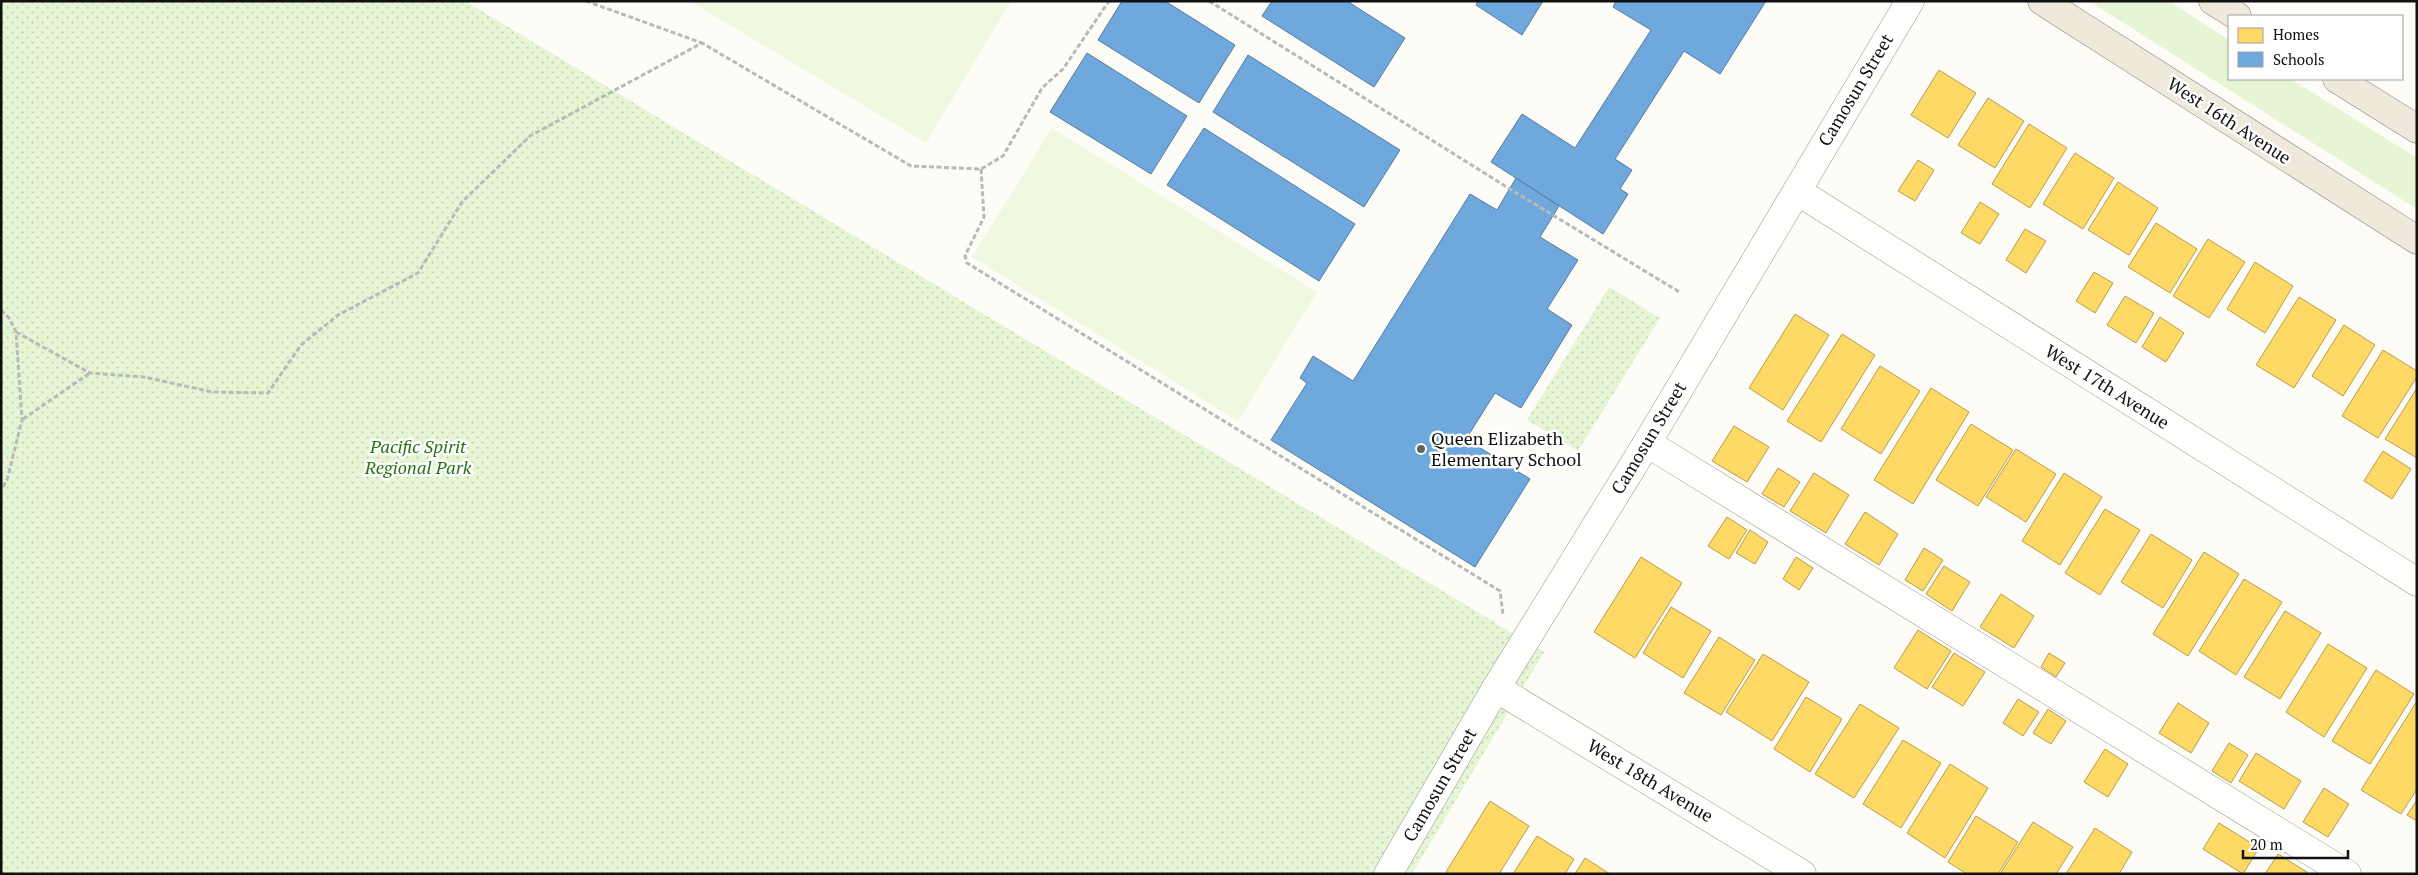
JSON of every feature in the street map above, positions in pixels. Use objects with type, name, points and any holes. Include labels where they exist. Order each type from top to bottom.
[{"type":"main road","name":"West 16th Avenue","points":[[2042,1],[2417,240]]},
{"type":"main road","points":[[2214,1],[2235,15]]},
{"type":"main road","points":[[2339,80],[2417,129]]},
{"type":"street","name":"Camosun Street","points":[[1388,874],[1496,688],[1647,443],[1910,1]]},
{"type":"street","name":"West 17th Avenue","points":[[1796,191],[2417,582]]},
{"type":"street","points":[[1647,443],[2347,874]]},
{"type":"street","name":"West 18th Avenue","points":[[1496,688],[1802,874]]},
{"type":"path","points":[[586,1],[702,43],[911,166],[981,168],[1003,156],[1042,88],[1062,69],[1109,1]]},
{"type":"path","points":[[1209,1],[1510,190],[1681,293]]},
{"type":"path","points":[[16,332],[90,373],[144,377],[212,392],[268,394],[301,345],[338,315],[418,273],[462,202],[530,136],[702,43]]},
{"type":"path","points":[[981,168],[984,217],[965,256],[967,263],[1500,591]]},
{"type":"path","points":[[1,310],[9,318],[16,332],[22,420],[7,480],[1,490]]},
{"type":"path","points":[[22,420],[90,373]]},
{"type":"green space","name":"Pacific Spirit Regional Park","points":[[1,1],[465,1],[1544,652],[1412,874],[1,874]]},
{"type":"green space","points":[[690,1],[1011,1],[926,143]]},
{"type":"green space","points":[[2089,1],[2169,1],[2228,39],[2228,80],[2293,80],[2417,158],[2417,209]]},
{"type":"green space","points":[[1052,128],[1317,292],[1238,421],[972,257]]},
{"type":"green space","points":[[1609,287],[1660,318],[1578,451],[1527,420]]},
{"type":"building: Homes","points":[[1939,70],[1976,93],[1948,138],[1911,115]]},
{"type":"building: Homes","points":[[1988,98],[2024,121],[1995,168],[1958,145]]},
{"type":"building: Homes","points":[[2029,124],[2067,148],[2030,208],[1992,184]]},
{"type":"building: Homes","points":[[2075,153],[2114,178],[2083,229],[2043,204]]},
{"type":"building: Homes","points":[[1918,160],[1934,170],[1915,201],[1898,191]]},
{"type":"building: Homes","points":[[2118,182],[2158,208],[2129,255],[2088,230]]},
{"type":"building: Homes","points":[[1980,202],[1999,214],[1980,244],[1961,233]]},
{"type":"building: Homes","points":[[2156,223],[2197,249],[2170,293],[2128,267]]},
{"type":"building: Homes","points":[[2025,229],[2046,241],[2026,273],[2006,260]]},
{"type":"building: Homes","points":[[2208,239],[2245,262],[2209,318],[2173,296]]},
{"type":"building: Homes","points":[[2255,262],[2293,286],[2265,333],[2227,309]]},
{"type":"building: Homes","points":[[2094,272],[2113,283],[2095,313],[2076,301]]},
{"type":"building: Homes","points":[[2125,296],[2154,313],[2136,343],[2107,325]]},
{"type":"building: Homes","points":[[2299,297],[2336,320],[2294,388],[2256,365]]},
{"type":"building: Homes","points":[[1795,314],[1829,335],[1783,410],[1749,388]]},
{"type":"building: Homes","points":[[2160,317],[2184,333],[2166,362],[2142,347]]},
{"type":"building: Homes","points":[[2344,325],[2375,345],[2343,396],[2312,376]]},
{"type":"building: Homes","points":[[1842,334],[1875,355],[1821,442],[1787,421]]},
{"type":"building: Homes","points":[[2383,350],[2417,371],[2417,377],[2378,438],[2342,416]]},
{"type":"building: Homes","points":[[1880,366],[1920,391],[1881,454],[1841,429]]},
{"type":"building: Homes","points":[[1931,388],[1969,412],[1913,504],[1874,480]]},
{"type":"building: Homes","points":[[2417,388],[2417,458],[2385,439]]},
{"type":"building: Homes","points":[[1971,424],[2013,450],[1978,506],[1936,480]]},
{"type":"building: Homes","points":[[1734,426],[1769,447],[1747,482],[1712,461]]},
{"type":"building: Homes","points":[[2016,449],[2056,474],[2026,522],[1986,497]]},
{"type":"building: Homes","points":[[2383,451],[2411,469],[2392,499],[2364,481]]},
{"type":"building: Homes","points":[[1778,468],[1800,482],[1784,507],[1762,494]]},
{"type":"building: Homes","points":[[1814,473],[1849,495],[1826,533],[1790,511]]},
{"type":"building: Homes","points":[[2064,473],[2102,497],[2060,565],[2022,541]]},
{"type":"building: Homes","points":[[2105,509],[2140,530],[2100,595],[2065,573]]},
{"type":"building: Homes","points":[[1865,512],[1898,534],[1879,565],[1845,544]]},
{"type":"building: Homes","points":[[1727,517],[1747,530],[1729,559],[1708,546]]},
{"type":"building: Homes","points":[[1750,530],[1768,542],[1755,564],[1736,553]]},
{"type":"building: Homes","points":[[2151,534],[2192,560],[2163,608],[2121,582]]},
{"type":"building: Homes","points":[[1924,548],[1943,560],[1923,591],[1905,580]]},
{"type":"building: Homes","points":[[2204,552],[2239,574],[2188,656],[2153,634]]},
{"type":"building: Homes","points":[[1641,557],[1682,583],[1635,658],[1594,632]]},
{"type":"building: Homes","points":[[1796,557],[1813,568],[1799,590],[1783,579]]},
{"type":"building: Homes","points":[[1944,566],[1970,582],[1952,611],[1926,594]]},
{"type":"building: Homes","points":[[2244,579],[2282,602],[2236,675],[2199,651]]},
{"type":"building: Homes","points":[[2001,594],[2034,616],[2014,648],[1980,627]]},
{"type":"building: Homes","points":[[1671,607],[1711,631],[1683,678],[1643,653]]},
{"type":"building: Homes","points":[[2285,611],[2321,633],[2280,699],[2244,677]]},
{"type":"building: Homes","points":[[1918,630],[1951,651],[1927,689],[1894,668]]},
{"type":"building: Homes","points":[[1719,637],[1755,660],[1721,715],[1684,693]]},
{"type":"building: Homes","points":[[2328,644],[2367,668],[2324,737],[2286,712]]},
{"type":"building: Homes","points":[[1954,653],[1985,672],[1963,706],[1932,687]]},
{"type":"building: Homes","points":[[2049,653],[2065,663],[2056,677],[2041,667]]},
{"type":"building: Homes","points":[[1763,654],[1809,682],[1772,741],[1726,712]]},
{"type":"building: Homes","points":[[2376,670],[2414,694],[2370,764],[2332,741]]},
{"type":"building: Homes","points":[[1806,697],[1842,719],[1810,772],[1774,749]]},
{"type":"building: Homes","points":[[2018,699],[2039,712],[2023,736],[2003,723]]},
{"type":"building: Homes","points":[[2417,701],[2417,789],[2401,814],[2361,790]]},
{"type":"building: Homes","points":[[2178,703],[2209,723],[2191,753],[2159,733]]},
{"type":"building: Homes","points":[[1860,704],[1899,728],[1854,798],[1815,774]]},
{"type":"building: Homes","points":[[2048,709],[2066,721],[2051,744],[2033,733]]},
{"type":"building: Homes","points":[[1903,740],[1941,763],[1901,828],[1863,804]]},
{"type":"building: Homes","points":[[2229,743],[2248,755],[2231,783],[2212,771]]},
{"type":"building: Homes","points":[[2105,749],[2128,764],[2108,797],[2084,782]]},
{"type":"building: Homes","points":[[2256,753],[2301,781],[2284,809],[2239,781]]},
{"type":"building: Homes","points":[[1950,764],[1988,788],[1945,858],[1907,833]]},
{"type":"building: Homes","points":[[2324,788],[2349,804],[2328,837],[2303,822]]},
{"type":"building: Homes","points":[[2417,800],[2417,821],[2407,815]]},
{"type":"building: Homes","points":[[1490,801],[1529,826],[1499,874],[1448,874],[1446,872]]},
{"type":"building: Homes","points":[[1976,816],[2018,842],[1998,874],[1967,874],[1948,862]]},
{"type":"building: Homes","points":[[2033,822],[2073,847],[2056,874],[2000,874]]},
{"type":"building: Homes","points":[[2219,823],[2259,848],[2243,874],[2203,849]]},
{"type":"building: Homes","points":[[2095,828],[2132,852],[2119,874],[2066,874]]},
{"type":"building: Homes","points":[[1537,836],[1574,859],[1565,874],[1513,874]]},
{"type":"building: Homes","points":[[2278,854],[2307,872],[2306,874],[2265,874]]},
{"type":"building: Homes","points":[[1585,858],[1610,874],[1575,874]]},
{"type":"building: Schools","points":[[1122,1],[1165,1],[1235,45],[1199,103],[1098,40]]},
{"type":"building: Schools","points":[[1272,1],[1351,1],[1350,3],[1405,38],[1374,87],[1262,16]]},
{"type":"building: Schools","points":[[1478,1],[1543,1],[1522,35],[1476,5]]},
{"type":"building: Schools","points":[[1616,1],[1766,1],[1720,74],[1684,51],[1615,159],[1632,170],[1620,189],[1628,194],[1603,234],[1491,162],[1522,114],[1575,148],[1651,30],[1613,7]]},
{"type":"building: Schools","points":[[1087,53],[1187,116],[1151,174],[1050,112]]},
{"type":"building: Schools","points":[[1248,55],[1400,150],[1364,207],[1213,112]]},
{"type":"building: Schools","points":[[1204,128],[1355,224],[1319,281],[1167,185]]},
{"type":"building: Schools","points":[[1516,178],[1559,206],[1540,237],[1578,260],[1547,309],[1572,325],[1521,408],[1495,393],[1466,439],[1530,479],[1475,567],[1271,440],[1307,383],[1300,378],[1313,356],[1353,381],[1470,194],[1497,210]]},
{"type":"place","name":"Queen Elizabeth Elementary School","points":[[1421,449]]}]
